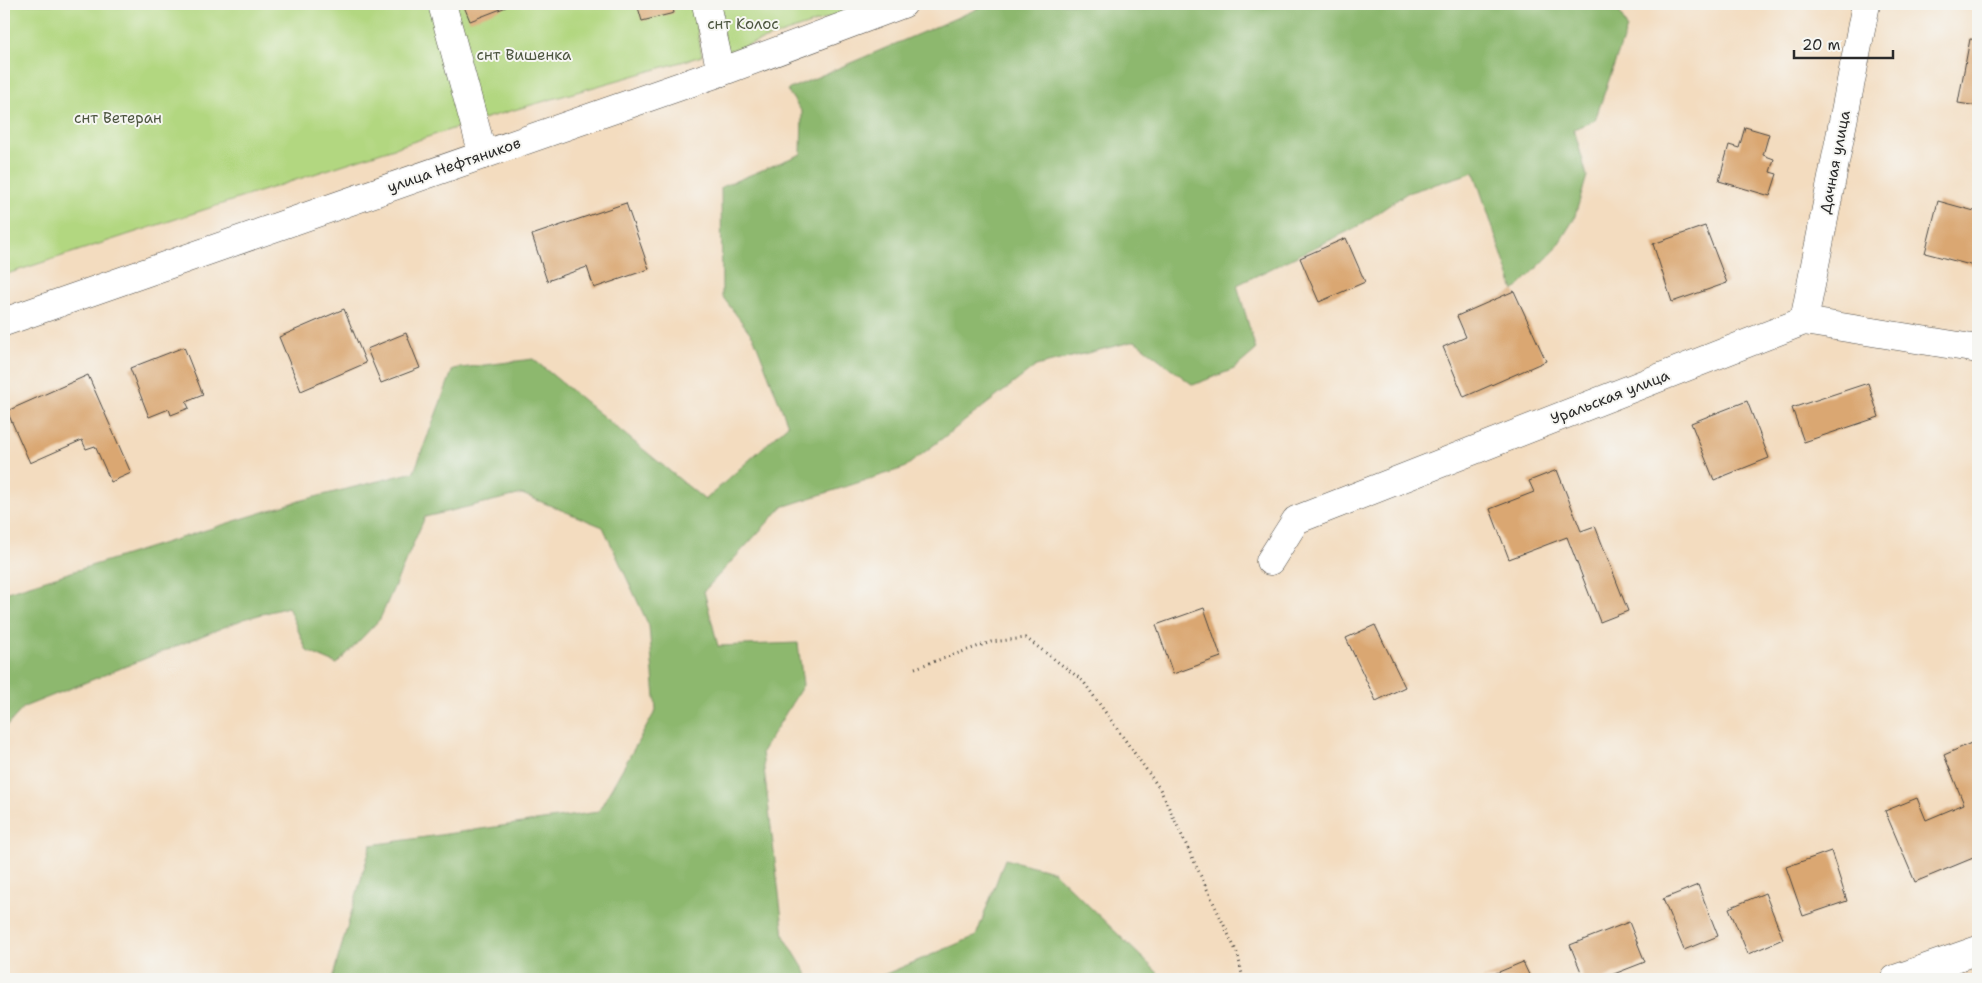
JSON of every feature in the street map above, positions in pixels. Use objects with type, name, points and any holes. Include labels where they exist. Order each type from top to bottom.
[{"type":"street","points":[[442,4],[483,155]]},
{"type":"street","points":[[706,4],[721,72]]},
{"type":"street","name":"улица Нефтяников","points":[[4,322],[721,72],[904,4]]},
{"type":"street","name":"Дачная улица","points":[[1804,321],[1866,4]]},
{"type":"street","points":[[1804,321],[1978,350]]},
{"type":"street","name":"Уральская улица","points":[[1270,561],[1296,520],[1804,321]]},
{"type":"street","points":[[1894,979],[1978,950]]},
{"type":"path","points":[[915,668],[991,642],[1026,638],[1083,681],[1160,789],[1238,955],[1243,979]]},
{"type":"green space","name":"снт Ветеран","points":[[4,4],[693,4],[702,56],[486,118],[4,275]]},
{"type":"green space","name":"снт Колос","points":[[718,4],[870,4],[726,52]]},
{"type":"green space","points":[[989,4],[1616,4],[1627,28],[1595,120],[1574,129],[1587,176],[1574,219],[1554,251],[1514,291],[1474,172],[1407,193],[1357,227],[1237,285],[1256,350],[1234,369],[1193,385],[1135,341],[1036,366],[904,468],[782,507],[704,591],[718,646],[798,643],[803,685],[762,752],[784,936],[810,979],[332,979],[371,845],[598,812],[656,710],[649,626],[603,527],[522,494],[425,517],[380,619],[337,664],[307,651],[288,607],[244,619],[24,707],[4,729],[4,593],[299,501],[414,472],[453,369],[533,359],[705,500],[788,425],[754,338],[722,296],[721,187],[801,154],[802,112],[787,90]]},
{"type":"green space","points":[[1005,859],[1053,871],[1164,979],[874,979],[976,936]]},
{"type":"building","points":[[463,4],[505,4],[506,7],[470,21]]},
{"type":"building","points":[[637,4],[672,4],[674,13],[642,21]]},
{"type":"building","points":[[1970,39],[1978,40],[1978,106],[1958,103]]},
{"type":"building","points":[[1745,127],[1769,134],[1763,155],[1774,159],[1770,172],[1777,174],[1770,196],[1719,181],[1729,145],[1739,148]]},
{"type":"building","points":[[1938,201],[1978,212],[1978,267],[1925,253]]},
{"type":"building","points":[[626,203],[649,269],[594,288],[587,267],[547,281],[532,235]]},
{"type":"building","points":[[1705,226],[1727,283],[1672,302],[1653,244]]},
{"type":"building","points":[[1346,238],[1365,282],[1319,302],[1300,258]]},
{"type":"building","points":[[1514,291],[1546,361],[1464,397],[1443,347],[1466,337],[1457,316]]},
{"type":"building","points":[[344,309],[366,363],[301,391],[279,337]]},
{"type":"building","points":[[406,333],[420,368],[381,383],[367,349]]},
{"type":"building","points":[[184,347],[203,395],[186,402],[189,408],[171,415],[169,409],[149,417],[130,368]]},
{"type":"building","points":[[88,375],[131,473],[111,482],[95,446],[86,449],[82,440],[30,463],[7,411]]},
{"type":"building","points":[[1868,383],[1879,417],[1804,442],[1792,408]]},
{"type":"building","points":[[1747,401],[1769,458],[1714,480],[1691,423]]},
{"type":"building","points":[[1557,470],[1581,531],[1595,526],[1628,611],[1600,622],[1567,537],[1509,559],[1490,509],[1534,492],[1529,481]]},
{"type":"building","points":[[1204,608],[1221,657],[1173,674],[1156,625]]},
{"type":"building","points":[[1375,625],[1405,687],[1376,701],[1346,638]]},
{"type":"building","points":[[1978,740],[1978,856],[1915,882],[1885,811],[1917,798],[1926,820],[1964,804],[1944,755]]},
{"type":"building","points":[[1831,851],[1847,901],[1803,916],[1786,867]]},
{"type":"building","points":[[1698,885],[1718,936],[1684,950],[1663,899]]},
{"type":"building","points":[[1765,893],[1783,939],[1748,954],[1729,908]]},
{"type":"building","points":[[1629,922],[1645,962],[1601,979],[1584,979],[1570,945]]},
{"type":"building","points":[[1523,962],[1531,979],[1482,979]]},
{"type":"park label","name":"снт Вишенка","points":[[524,55]]}]
